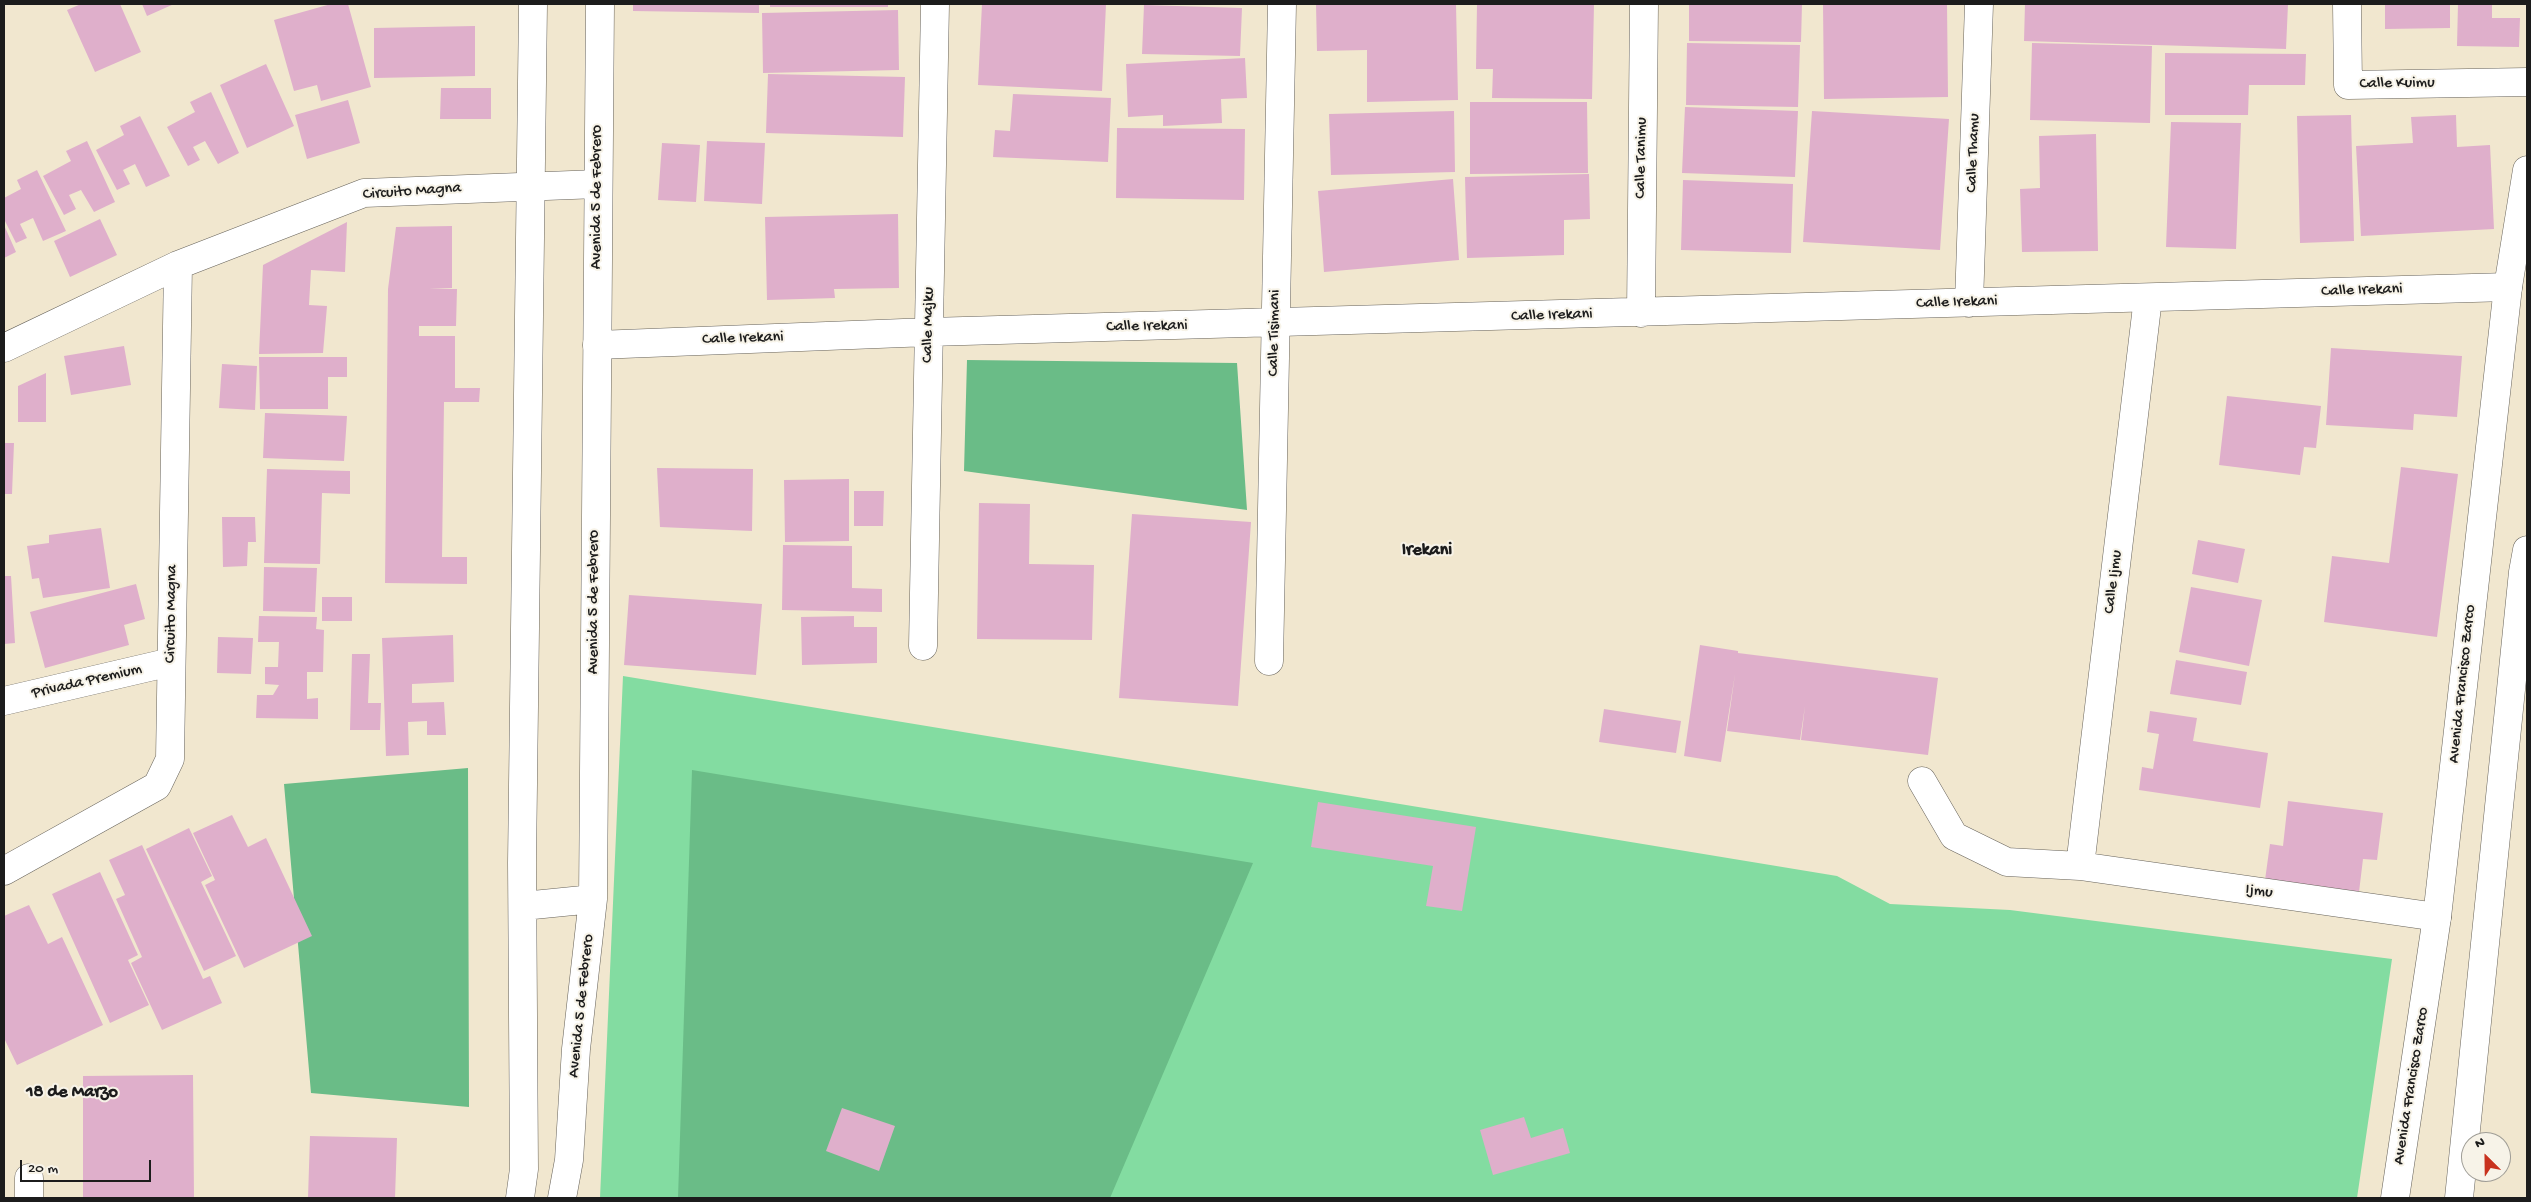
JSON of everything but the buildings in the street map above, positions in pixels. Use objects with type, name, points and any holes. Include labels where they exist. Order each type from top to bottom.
[{"type":"street","points":[[520,1198],[524,1169],[523,906],[534,4]]},
{"type":"street","name":"Avenida 5 de Febrero","points":[[562,1198],[569,1160],[576,1049],[593,899],[600,4]]},
{"type":"street","name":"Calle Majku","points":[[923,646],[935,4]]},
{"type":"street","name":"Calle Tisimani","points":[[1269,661],[1282,4]]},
{"type":"street","name":"Calle Tanimu","points":[[1641,312],[1644,4]]},
{"type":"street","name":"Calle Thamu","points":[[1969,302],[1979,4]]},
{"type":"street","name":"Calle Kuimu","points":[[2347,4],[2348,85],[2527,82]]},
{"type":"street","name":"Avenida Francisco Zarco","points":[[2395,1198],[2437,917],[2508,287],[2527,170]]},
{"type":"street","name":"Circuito Magna","points":[[4,348],[178,265],[364,193],[532,185],[598,184]]},
{"type":"street","name":"Circuito Magna","points":[[4,871],[157,786],[170,759],[178,265]]},
{"type":"street","name":"Calle Irekani","points":[[597,344],[929,332],[2508,287]]},
{"type":"street","name":"Calle Ijmu","points":[[2080,866],[2148,298]]},
{"type":"street","points":[[2459,1198],[2526,565]]},
{"type":"street","name":"Privada Premium","points":[[4,701],[171,662]]},
{"type":"street","name":"Ijmu","points":[[1922,781],[1954,836],[2006,862],[2080,866],[2437,917]]},
{"type":"street","points":[[523,906],[593,899]]},
{"type":"green space","points":[[967,360],[1237,363],[1247,510],[964,471]]},
{"type":"green space","points":[[623,676],[1837,876],[1890,904],[2010,910],[2392,959],[2357,1198],[600,1198]]},
{"type":"green space","points":[[468,768],[469,1107],[311,1093],[284,784]]},
{"type":"green space","points":[[692,770],[1253,863],[1110,1198],[678,1198]]},
{"type":"district","name":"Irekani","points":[[1427,551]]},
{"type":"district","name":"18 de Marzo","points":[[72,1093]]}]
